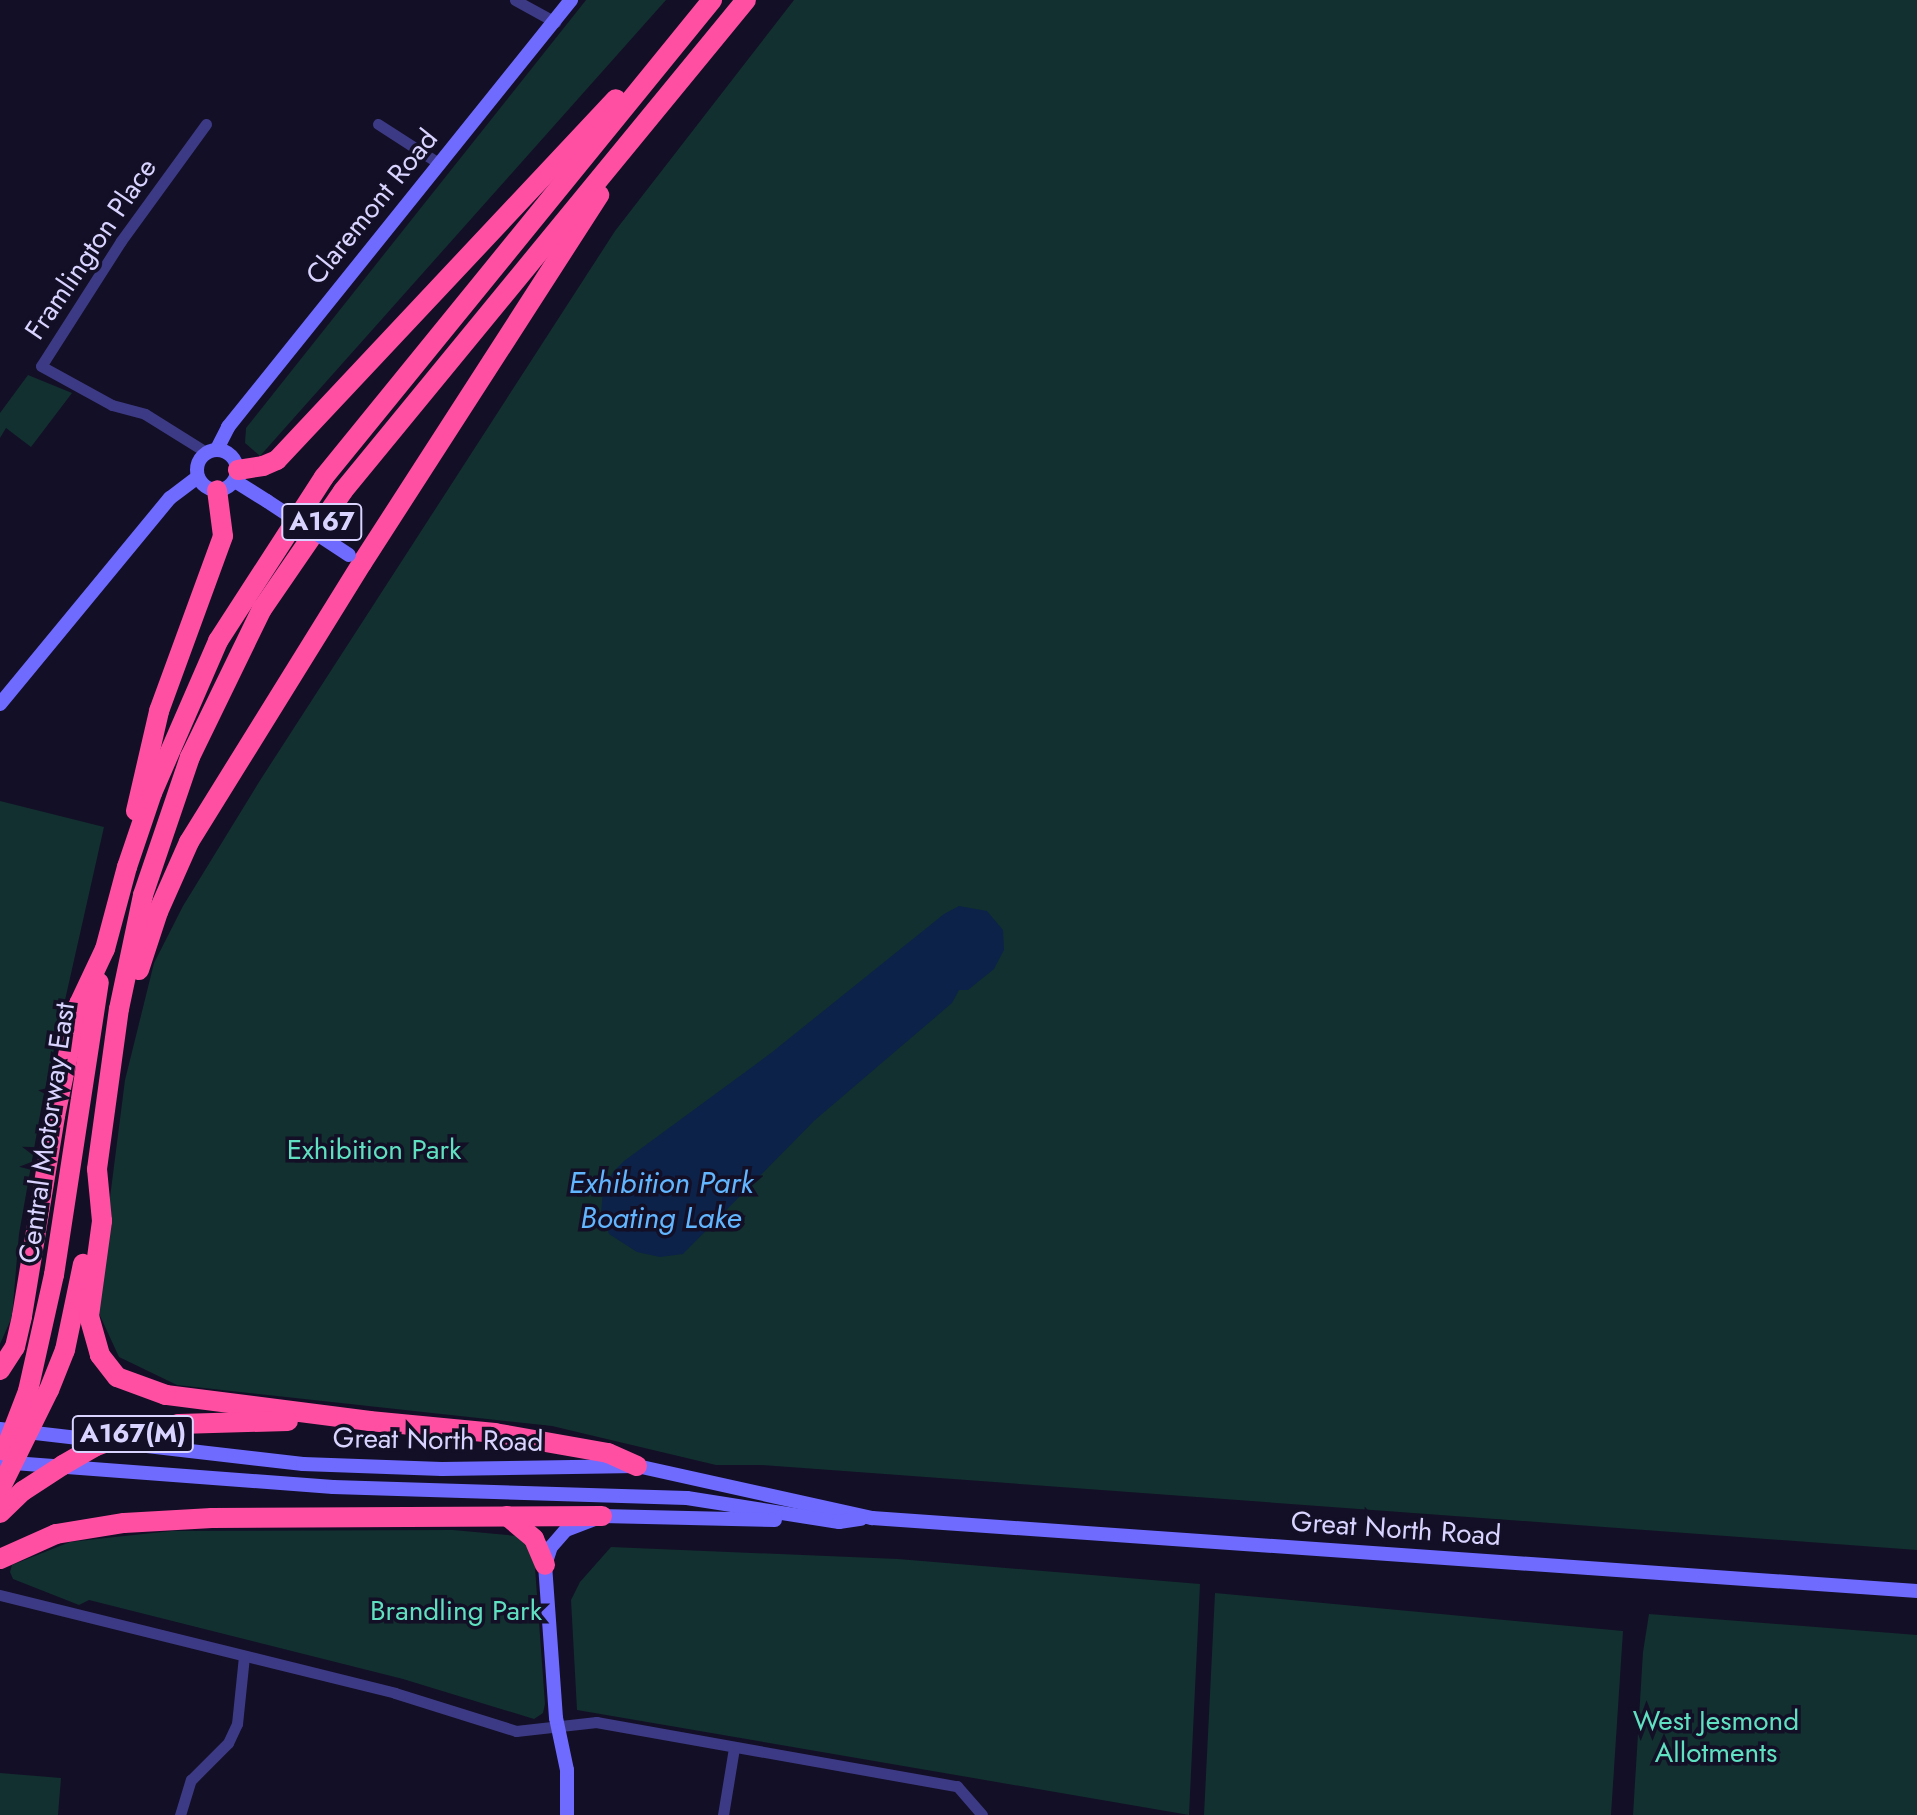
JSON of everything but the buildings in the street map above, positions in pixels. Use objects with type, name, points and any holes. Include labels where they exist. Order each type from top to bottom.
[{"type":"highway","points":[[127,867],[143,769],[159,711],[223,536],[230,480],[277,460],[710,0]]},
{"type":"highway","name":"A167","points":[[127,867],[169,750],[218,641],[324,477],[710,0]]},
{"type":"highway","name":"A167","points":[[97,1169],[119,1009],[143,895],[164,826],[207,719],[262,609],[343,491],[746,0]]},
{"type":"highway","points":[[119,1009],[137,974],[158,912],[189,842],[356,559],[656,108]]},
{"type":"highway","name":"Central Motorway East","points":[[0,1462],[28,1391],[54,1275],[76,1055],[87,1004],[127,867]]},
{"type":"highway","points":[[0,1370],[15,1347],[76,1055]]},
{"type":"highway","points":[[97,1169],[102,1221],[89,1316],[100,1355],[117,1377],[166,1395],[330,1419],[542,1440],[608,1453],[637,1466]]},
{"type":"highway","name":"Central Motorway East","points":[[0,1489],[49,1390],[65,1350],[97,1169]]},
{"type":"highway","name":"A167(M)","points":[[0,1513],[23,1491],[63,1465],[94,1447],[123,1436],[179,1424],[330,1419]]},
{"type":"highway","points":[[507,1516],[534,1539],[545,1565]]},
{"type":"highway","points":[[0,1559],[56,1534],[124,1523],[300,1517],[602,1516]]},
{"type":"main road","name":"Claremont Road","points":[[212,451],[228,427],[571,0]]},
{"type":"main road","points":[[230,480],[234,458],[212,451],[198,464],[198,477],[206,487],[230,480],[356,559]]},
{"type":"main road","points":[[0,704],[170,498],[198,477]]},
{"type":"main road","name":"Great North Road","points":[[0,1429],[303,1464],[442,1469],[637,1466],[872,1518],[1917,1591]]},
{"type":"main road","name":"Great North Road","points":[[0,1462],[333,1487],[687,1498],[839,1522],[872,1518]]},
{"type":"main road","points":[[567,1815],[567,1770],[557,1726],[545,1565],[551,1547],[566,1530],[602,1516],[839,1522]]},
{"type":"street","points":[[515,0],[555,22]]},
{"type":"street","name":"Framlington Place","points":[[206,124],[121,241],[41,366],[112,405],[145,414],[212,451]]},
{"type":"street","points":[[378,124],[440,164]]},
{"type":"street","points":[[0,1595],[395,1693],[516,1731],[596,1722],[957,1786],[977,1813]]},
{"type":"street","points":[[180,1815],[191,1780],[228,1743],[237,1724],[244,1656]]},
{"type":"street","points":[[723,1815],[734,1748]]},
{"type":"green space","points":[[586,0],[666,0],[260,456],[245,443],[246,428]]},
{"type":"green space","name":"Exhibition Park","points":[[794,0],[1917,0],[1917,1550],[762,1465],[716,1465],[552,1426],[177,1385],[119,1357],[96,1307],[125,1080],[154,963],[183,906],[259,782],[615,231]]},
{"type":"green space","points":[[28,375],[72,393],[31,447],[6,428],[0,438],[0,413]]},
{"type":"green space","points":[[0,801],[104,827],[43,1098],[19,1234],[12,1317],[0,1344]]},
{"type":"green space","name":"Brandling Park","points":[[453,1530],[517,1536],[534,1554],[545,1704],[543,1713],[534,1719],[403,1679],[89,1600],[79,1605],[13,1579],[10,1572],[12,1565],[70,1542],[172,1531]]},
{"type":"green space","points":[[611,1547],[898,1559],[1200,1584],[1189,1815],[577,1710],[571,1600],[580,1582]]},
{"type":"green space","points":[[1215,1593],[1623,1631],[1611,1815],[1204,1815]]},
{"type":"green space","name":"West Jesmond Allotments","points":[[1649,1614],[1917,1635],[1917,1815],[1633,1815],[1643,1652]]},
{"type":"green space","points":[[0,1773],[61,1778],[58,1815],[0,1815]]},
{"type":"water","name":"Exhibition Park Boating Lake","points":[[959,906],[987,911],[1003,930],[1004,950],[994,969],[968,990],[959,990],[952,1003],[815,1120],[683,1254],[660,1257],[637,1252],[609,1234],[601,1213],[603,1192],[613,1172],[624,1161],[771,1053],[944,914]]}]
